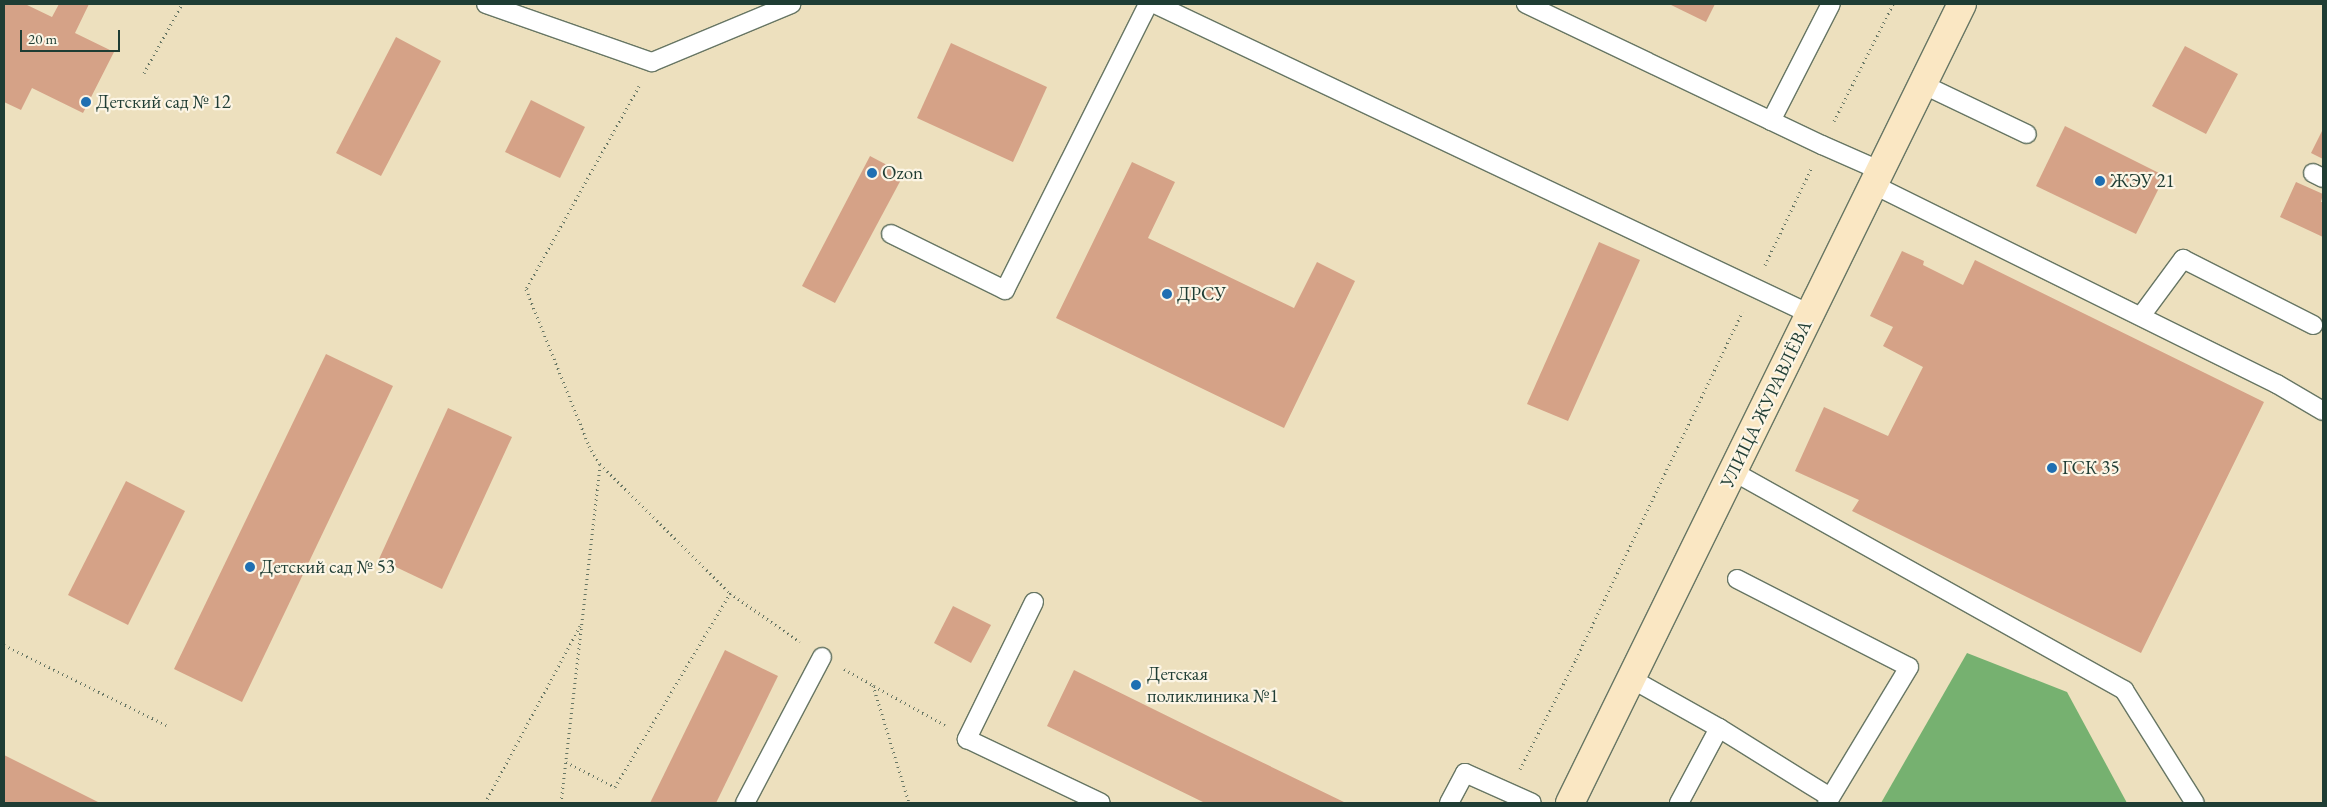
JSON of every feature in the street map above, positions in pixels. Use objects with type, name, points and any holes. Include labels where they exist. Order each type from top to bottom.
[{"type":"street","name":"УЛИЦА ЖУРАВЛЁВА","points":[[1570,803],[1962,4]]},
{"type":"lane","points":[[486,4],[652,62],[766,10],[791,4]]},
{"type":"lane","points":[[890,234],[1005,290],[1148,4]]},
{"type":"lane","points":[[1155,4],[1810,314]]},
{"type":"lane","points":[[1526,4],[1822,145],[1876,177],[2141,316],[2277,384],[2323,411]]},
{"type":"lane","points":[[1771,121],[1831,4]]},
{"type":"lane","points":[[1922,84],[2027,134]]},
{"type":"lane","points":[[2141,316],[2183,260],[2313,325]]},
{"type":"lane","points":[[1734,472],[2124,690],[2195,803]]},
{"type":"lane","points":[[1630,678],[1719,728],[1828,800],[1910,667],[1737,579]]},
{"type":"lane","points":[[1034,602],[967,739],[1101,803]]},
{"type":"lane","points":[[745,803],[822,657]]},
{"type":"lane","points":[[1679,803],[1719,728]]},
{"type":"lane","points":[[1449,803],[1465,773],[1532,803]]},
{"type":"path","points":[[144,73],[182,4]]},
{"type":"path","points":[[1508,792],[1576,659],[1822,145],[1893,4]]},
{"type":"path","points":[[652,62],[526,289],[589,446],[600,464],[730,593],[822,657],[967,739]]},
{"type":"path","points":[[561,803],[600,464]]},
{"type":"path","points":[[566,762],[615,787],[730,593]]},
{"type":"path","points":[[485,803],[581,624]]},
{"type":"path","points":[[4,646],[166,725]]},
{"type":"path","points":[[873,685],[909,803]]},
{"type":"green space","points":[[1967,653],[2067,692],[2127,803],[1881,803]]},
{"type":"building","points":[[4,4],[25,4],[52,17],[59,4],[89,4],[75,33],[114,52],[83,113],[32,88],[21,110],[4,102]]},
{"type":"building","points":[[1669,4],[1715,4],[1706,22]]},
{"type":"building","points":[[396,37],[441,61],[381,176],[336,153]]},
{"type":"building","points":[[951,43],[1047,87],[1013,162],[917,118]]},
{"type":"building","points":[[2185,46],[2238,74],[2206,134],[2152,106]]},
{"type":"building","points":[[531,100],[585,127],[560,178],[505,152]]},
{"type":"building","name":"ЖЭУ 21","points":[[2065,126],[2165,176],[2136,234],[2036,186]]},
{"type":"building","points":[[2323,129],[2323,159],[2311,153]]},
{"type":"building","points":[[870,156],[904,174],[835,303],[802,286]]},
{"type":"building","name":"ДРСУ","points":[[1132,162],[1175,182],[1148,238],[1294,308],[1317,262],[1355,281],[1284,428],[1056,318]]},
{"type":"building","points":[[2296,182],[2323,194],[2321,202],[2323,202],[2323,237],[2280,217]]},
{"type":"building","points":[[1599,242],[1640,260],[1568,421],[1527,404]]},
{"type":"building","name":"ГСК 35","points":[[1902,251],[1924,261],[1923,265],[1963,285],[1975,260],[2264,402],[2141,653],[1852,511],[1859,500],[1795,471],[1824,407],[1888,436],[1923,367],[1883,346],[1893,327],[1870,316]]},
{"type":"building","points":[[326,354],[393,386],[242,702],[174,669]]},
{"type":"building","points":[[448,408],[512,437],[442,589],[379,559]]},
{"type":"building","points":[[126,481],[185,511],[128,625],[68,595]]},
{"type":"building","points":[[953,606],[991,625],[971,663],[934,643]]},
{"type":"building","points":[[725,650],[778,676],[716,803],[650,803]]},
{"type":"building","points":[[1074,670],[1346,803],[1205,803],[1047,726]]},
{"type":"building","points":[[4,755],[100,803],[4,803]]},
{"type":"place","name":"Детский сад № 12","points":[[86,102]]},
{"type":"place","name":"Ozon","points":[[872,173]]},
{"type":"place","name":"ЖЭУ 21","points":[[2100,181]]},
{"type":"place","name":"ДРСУ","points":[[1167,294]]},
{"type":"place","name":"ГСК 35","points":[[2052,468]]},
{"type":"place","name":"Детский сад № 53","points":[[250,567]]},
{"type":"place","name":"Детская поликлиника №1","points":[[1136,685]]}]
